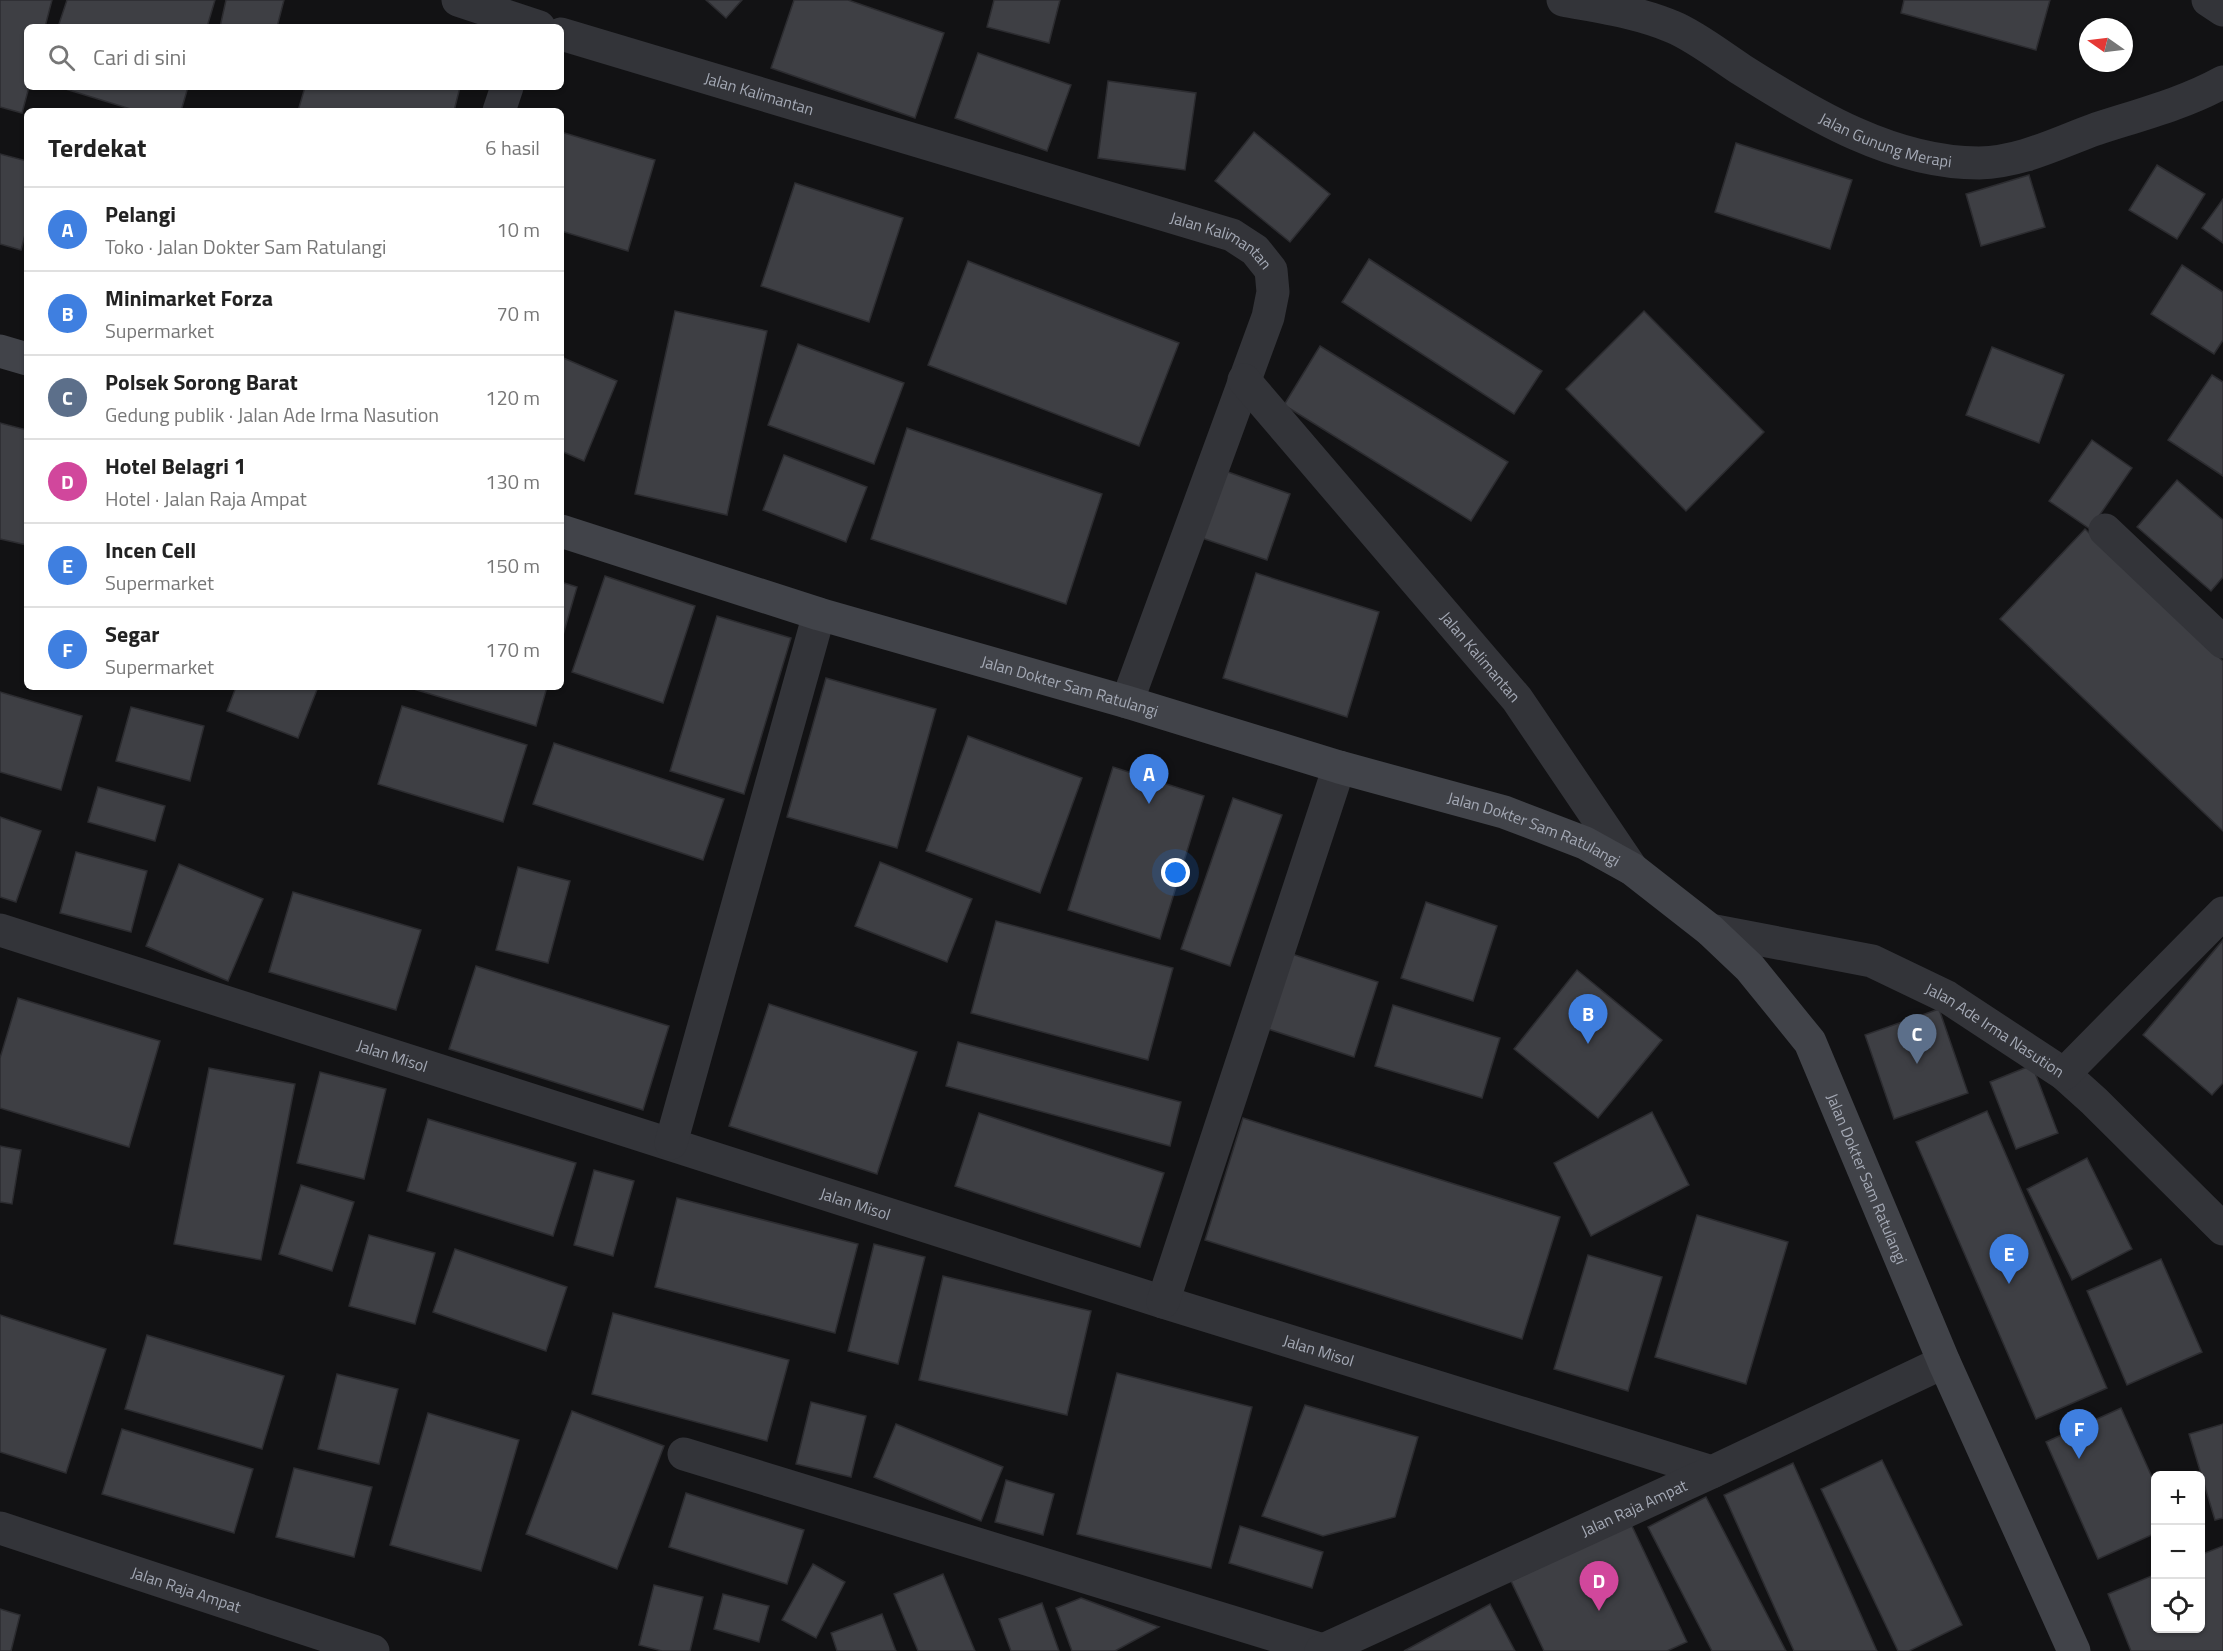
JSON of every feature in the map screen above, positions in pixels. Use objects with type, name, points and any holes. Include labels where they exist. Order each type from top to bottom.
[{"type":"street","points":[[458,0],[533,19]]},
{"type":"street","name":"Jalan Gunung Merapi","points":[[1563,0],[1623,11],[1674,27],[1788,99],[1874,142],[1929,158],[1980,163],[2028,156],[2094,130],[2198,95],[2223,82]]},
{"type":"street","points":[[2208,0],[2223,10]]},
{"type":"street","name":"Jalan Kalimantan","points":[[564,35],[1232,235],[1255,250],[1271,270],[1273,292],[1268,317],[1244,380],[1517,699],[1632,869]]},
{"type":"street","points":[[500,108],[506,90]]},
{"type":"street","points":[[0,351],[24,358]]},
{"type":"street","points":[[1126,702],[1244,380]]},
{"type":"street","points":[[2105,530],[2223,642]]},
{"type":"street","name":"Jalan Dokter Sam Ratulangi","points":[[564,532],[819,614],[1126,702],[1339,767],[1504,812],[1585,843],[1632,869],[1710,930],[1750,968],[1810,1042],[1944,1362],[2074,1651]]},
{"type":"street","points":[[671,1143],[819,614]]},
{"type":"street","points":[[1162,1302],[1339,767]]},
{"type":"street","points":[[2064,1074],[2223,913]]},
{"type":"street","name":"Jalan Misol","points":[[0,930],[1162,1302],[1712,1472]]},
{"type":"street","name":"Jalan Ade Irma Nasution","points":[[1710,930],[1872,961],[1947,998],[2064,1074],[2223,1230]]},
{"type":"street","name":"Jalan Raja Ampat","points":[[1322,1651],[1712,1472],[1944,1362]]},
{"type":"street","points":[[684,1454],[1322,1651]]},
{"type":"street","name":"Jalan Raja Ampat","points":[[0,1528],[373,1651]]},
{"type":"building","points":[[0,0],[52,0],[46,24],[24,24],[24,90],[28,90],[22,113],[0,107]]},
{"type":"building","points":[[67,0],[215,0],[208,24],[59,24]]},
{"type":"building","points":[[226,0],[284,0],[278,24],[221,24]]},
{"type":"building","points":[[706,0],[742,0],[726,18]]},
{"type":"building","points":[[794,0],[848,0],[944,33],[915,118],[771,68]]},
{"type":"building","points":[[994,0],[1060,0],[1049,43],[987,27]]},
{"type":"building","points":[[1904,0],[2050,0],[2036,50],[1901,13]]},
{"type":"building","points":[[978,53],[1071,85],[1047,151],[955,118]]},
{"type":"building","points":[[1108,81],[1196,93],[1185,170],[1098,158]]},
{"type":"building","points":[[69,90],[187,90],[182,108],[127,108]]},
{"type":"building","points":[[304,90],[459,90],[455,108],[299,108]]},
{"type":"building","points":[[1254,132],[1330,194],[1290,242],[1215,181]]},
{"type":"building","points":[[564,133],[655,160],[628,251],[564,232]]},
{"type":"building","points":[[1736,143],[1852,180],[1830,249],[1715,212]]},
{"type":"building","points":[[0,154],[24,160],[24,238],[21,250],[0,244]]},
{"type":"building","points":[[2157,165],[2205,194],[2177,239],[2129,210]]},
{"type":"building","points":[[2029,175],[2045,227],[1981,246],[1966,194]]},
{"type":"building","points":[[795,183],[903,218],[869,322],[761,286]]},
{"type":"building","points":[[2223,199],[2223,243],[2202,228]]},
{"type":"building","points":[[1369,259],[1542,371],[1514,414],[1342,302]]},
{"type":"building","points":[[968,261],[1179,343],[1139,446],[928,365]]},
{"type":"building","points":[[2182,265],[2223,292],[2223,340],[2214,354],[2151,314]]},
{"type":"building","points":[[675,311],[767,331],[727,515],[635,494]]},
{"type":"building","points":[[1644,311],[1764,432],[1686,511],[1566,389]]},
{"type":"building","points":[[798,344],[904,383],[874,464],[768,425]]},
{"type":"building","points":[[1320,346],[1508,462],[1471,521],[1284,405]]},
{"type":"building","points":[[1992,347],[2064,375],[2039,443],[1966,415]]},
{"type":"building","points":[[564,358],[617,381],[584,461],[564,452]]},
{"type":"building","points":[[2212,375],[2223,382],[2223,476],[2168,440]]},
{"type":"building","points":[[0,423],[24,429],[24,544],[0,539]]},
{"type":"building","points":[[907,428],[1102,494],[1066,604],[871,539]]},
{"type":"building","points":[[2092,440],[2132,468],[2090,529],[2049,501]]},
{"type":"building","points":[[784,455],[867,487],[846,542],[763,510]]},
{"type":"building","points":[[1214,467],[1290,494],[1267,560],[1190,534]]},
{"type":"building","points":[[2177,480],[2223,520],[2223,577],[2211,591],[2137,527]]},
{"type":"building","points":[[2085,529],[2223,661],[2223,831],[2000,619]]},
{"type":"building","points":[[1256,573],[1379,612],[1347,717],[1223,678]]},
{"type":"building","points":[[605,576],[695,606],[663,703],[572,672]]},
{"type":"building","points":[[564,583],[577,587],[564,632]]},
{"type":"building","points":[[717,616],[791,638],[744,794],[670,771]]},
{"type":"building","points":[[826,678],[936,709],[897,848],[787,817]]},
{"type":"building","points":[[235,690],[317,690],[298,738],[227,711]]},
{"type":"building","points":[[417,690],[546,690],[536,726]]},
{"type":"building","points":[[0,692],[82,716],[61,790],[0,772]]},
{"type":"building","points":[[402,706],[527,745],[503,822],[378,784]]},
{"type":"building","points":[[131,707],[204,726],[190,781],[116,761]]},
{"type":"building","points":[[968,736],[1082,778],[1040,893],[926,851]]},
{"type":"building","points":[[554,743],[724,799],[703,860],[533,804]]},
{"type":"building","points":[[1113,767],[1204,796],[1160,939],[1068,910]]},
{"type":"building","points":[[98,787],[165,806],[155,841],[88,822]]},
{"type":"building","points":[[1233,798],[1282,815],[1230,966],[1181,949]]},
{"type":"building","points":[[0,817],[41,831],[16,902],[0,897]]},
{"type":"building","points":[[76,852],[147,871],[131,932],[60,913]]},
{"type":"building","points":[[880,862],[972,899],[947,962],[855,926]]},
{"type":"building","points":[[179,864],[263,899],[228,981],[146,946]]},
{"type":"building","points":[[518,867],[570,881],[548,963],[496,950]]},
{"type":"building","points":[[293,892],[421,930],[396,1010],[269,972]]},
{"type":"building","points":[[1426,902],[1497,926],[1473,1001],[1401,978]]},
{"type":"building","points":[[996,921],[1173,968],[1148,1060],[971,1013]]},
{"type":"building","points":[[2223,940],[2223,1083],[2212,1095],[2143,1035]]},
{"type":"building","points":[[1292,954],[1378,982],[1354,1057],[1268,1029]]},
{"type":"building","points":[[476,966],[669,1026],[643,1110],[449,1049]]},
{"type":"building","points":[[1577,970],[1662,1040],[1598,1118],[1514,1049]]},
{"type":"building","points":[[18,998],[160,1041],[129,1147],[0,1108],[0,1058]]},
{"type":"building","points":[[769,1004],[917,1052],[877,1174],[729,1126]]},
{"type":"building","points":[[1393,1005],[1500,1038],[1482,1098],[1375,1066]]},
{"type":"building","points":[[1939,1009],[1968,1093],[1894,1119],[1865,1035]]},
{"type":"building","points":[[958,1042],[1181,1102],[1170,1146],[946,1086]]},
{"type":"building","points":[[2032,1065],[2058,1133],[2016,1149],[1990,1082]]},
{"type":"building","points":[[209,1068],[295,1084],[261,1260],[174,1244]]},
{"type":"building","points":[[320,1072],[386,1089],[364,1179],[297,1163]]},
{"type":"building","points":[[1987,1111],[2107,1388],[2036,1419],[1916,1142]]},
{"type":"building","points":[[1652,1112],[1689,1185],[1591,1236],[1554,1163]]},
{"type":"building","points":[[979,1113],[1164,1173],[1140,1247],[955,1186]]},
{"type":"building","points":[[1243,1118],[1560,1217],[1522,1339],[1205,1240]]},
{"type":"building","points":[[428,1119],[576,1163],[553,1236],[407,1191]]},
{"type":"building","points":[[0,1146],[21,1150],[12,1204],[0,1202]]},
{"type":"building","points":[[2087,1158],[2132,1249],[2072,1280],[2027,1189]]},
{"type":"building","points":[[594,1170],[634,1181],[613,1256],[574,1245]]},
{"type":"building","points":[[301,1185],[354,1202],[332,1271],[279,1254]]},
{"type":"building","points":[[677,1198],[858,1244],[835,1333],[655,1287]]},
{"type":"building","points":[[1697,1215],[1788,1242],[1746,1384],[1655,1357]]},
{"type":"building","points":[[369,1235],[435,1253],[415,1324],[349,1306]]},
{"type":"building","points":[[874,1244],[925,1257],[898,1364],[848,1351]]},
{"type":"building","points":[[455,1249],[567,1287],[546,1351],[433,1312]]},
{"type":"building","points":[[1588,1255],[1662,1277],[1628,1391],[1554,1369]]},
{"type":"building","points":[[2161,1259],[2202,1352],[2127,1385],[2087,1291]]},
{"type":"building","points":[[943,1276],[1091,1311],[1067,1415],[919,1380]]},
{"type":"building","points":[[613,1313],[789,1360],[767,1441],[592,1394]]},
{"type":"building","points":[[0,1315],[106,1349],[66,1473],[0,1452]]},
{"type":"building","points":[[147,1335],[284,1376],[262,1449],[125,1409]]},
{"type":"building","points":[[1117,1373],[1252,1407],[1211,1568],[1077,1534]]},
{"type":"building","points":[[337,1374],[398,1389],[379,1464],[318,1449]]},
{"type":"building","points":[[811,1402],[866,1416],[851,1477],[796,1464]]},
{"type":"building","points":[[1305,1405],[1418,1437],[1395,1517],[1323,1536],[1262,1516]]},
{"type":"building","points":[[2121,1408],[2151,1475],[2151,1535],[2098,1559],[2046,1442]]},
{"type":"building","points":[[572,1411],[664,1446],[617,1569],[526,1534]]},
{"type":"building","points":[[428,1413],[519,1440],[481,1571],[390,1545]]},
{"type":"building","points":[[896,1424],[1003,1467],[981,1521],[874,1477]]},
{"type":"building","points":[[2223,1424],[2223,1518],[2215,1520],[2205,1487],[2205,1471],[2200,1471],[2189,1434]]},
{"type":"building","points":[[122,1429],[253,1469],[234,1533],[102,1494]]},
{"type":"building","points":[[1882,1460],[1962,1625],[1909,1651],[1898,1651],[1821,1489]]},
{"type":"building","points":[[1793,1463],[1877,1651],[1794,1651],[1724,1495]]},
{"type":"building","points":[[294,1468],[372,1487],[354,1557],[276,1537]]},
{"type":"building","points":[[1006,1480],[1054,1494],[1043,1535],[995,1522]]},
{"type":"building","points":[[686,1493],[804,1530],[787,1584],[669,1547]]},
{"type":"building","points":[[1706,1497],[1786,1651],[1712,1651],[1648,1527]]},
{"type":"building","points":[[1631,1524],[1687,1642],[1667,1651],[1544,1651],[1511,1581]]},
{"type":"building","points":[[1240,1526],[1323,1552],[1312,1588],[1229,1563]]},
{"type":"building","points":[[2223,1546],[2223,1651],[2131,1651],[2108,1594],[2151,1576],[2151,1633],[2205,1633],[2205,1553]]},
{"type":"building","points":[[813,1564],[845,1582],[816,1638],[782,1620]]},
{"type":"building","points":[[943,1574],[975,1651],[918,1651],[894,1594]]},
{"type":"building","points":[[654,1585],[703,1597],[690,1651],[662,1651],[639,1645]]},
{"type":"building","points":[[723,1594],[769,1606],[759,1642],[714,1629]]},
{"type":"building","points":[[1081,1598],[1159,1627],[1115,1651],[1072,1651],[1056,1608]]},
{"type":"building","points":[[1042,1603],[1059,1651],[1011,1651],[999,1619]]},
{"type":"building","points":[[1490,1604],[1515,1651],[1404,1651]]},
{"type":"building","points":[[0,1609],[20,1615],[11,1651],[0,1651]]},
{"type":"building","points":[[882,1614],[896,1651],[837,1651],[831,1633]]},
{"type":"place","name":"Pelangi","points":[[1149,804]]},
{"type":"place","name":"Minimarket Forza","points":[[1588,1044]]},
{"type":"place","name":"Polsek Sorong Barat","points":[[1917,1064]]},
{"type":"place","name":"Incen Cell","points":[[2009,1284]]},
{"type":"place","name":"Segar","points":[[2079,1459]]},
{"type":"place","name":"Hotel Belagri 1","points":[[1599,1611]]}]
